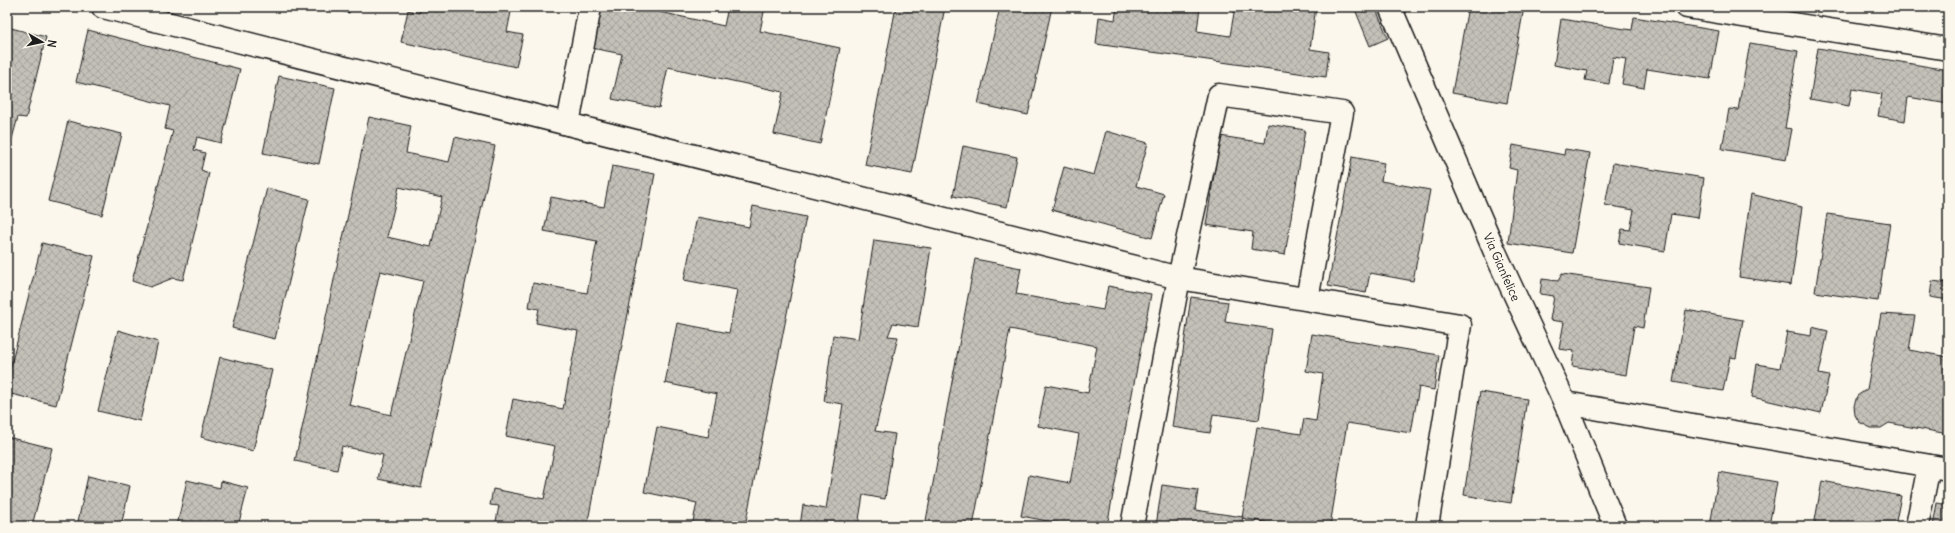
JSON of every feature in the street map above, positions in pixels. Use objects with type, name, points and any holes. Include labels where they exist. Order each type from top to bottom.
[{"type":"street","points":[[103,7],[1179,278],[1460,325],[1428,526]]},
{"type":"street","points":[[568,124],[590,7]]},
{"type":"street","name":"Via Gianfelice","points":[[1390,7],[1495,252],[1565,403],[1615,526]]},
{"type":"street","points":[[1687,7],[1948,50]]},
{"type":"street","points":[[1132,526],[1179,278],[1219,95],[1342,113],[1307,299]]},
{"type":"street","points":[[1565,403],[1939,467],[1917,526]]},
{"type":"building","points":[[321,7],[351,7],[349,13]]},
{"type":"building","points":[[420,7],[512,7],[507,32],[523,35],[516,67],[401,42],[408,10],[419,13]]},
{"type":"building","points":[[601,7],[637,7],[724,26],[728,7],[765,7],[760,31],[840,48],[820,144],[774,134],[783,92],[668,67],[659,108],[612,99],[622,54],[592,48]]},
{"type":"building","points":[[896,7],[945,7],[912,174],[865,165]]},
{"type":"building","points":[[1000,7],[1052,7],[1028,115],[978,104]]},
{"type":"building","points":[[1117,7],[1200,7],[1197,31],[1230,36],[1235,7],[1316,7],[1310,49],[1329,52],[1326,77],[1096,44],[1099,17],[1115,20]]},
{"type":"building","points":[[1354,7],[1375,7],[1388,38],[1370,46]]},
{"type":"building","points":[[1468,7],[1524,7],[1507,103],[1452,93]]},
{"type":"building","points":[[1874,7],[1900,7],[1899,11]]},
{"type":"building","points":[[1634,17],[1719,31],[1710,79],[1647,69],[1644,88],[1622,84],[1626,59],[1613,57],[1609,84],[1585,80],[1587,71],[1554,65],[1561,19],[1632,30]]},
{"type":"building","points":[[7,27],[46,37],[26,118],[18,117],[7,157]]},
{"type":"building","points":[[88,30],[240,69],[221,143],[197,137],[194,150],[205,153],[201,170],[209,173],[183,280],[173,278],[150,287],[132,281],[173,131],[165,129],[170,106],[76,82]]},
{"type":"building","points":[[1750,43],[1798,51],[1785,128],[1792,129],[1786,160],[1722,149],[1729,109],[1738,110]]},
{"type":"building","points":[[1818,48],[1948,70],[1948,104],[1908,97],[1905,121],[1878,116],[1882,94],[1852,89],[1849,106],[1810,99]]},
{"type":"building","points":[[279,76],[335,88],[319,164],[263,153]]},
{"type":"building","points":[[369,117],[411,126],[406,153],[449,162],[455,137],[495,146],[421,488],[378,479],[383,455],[342,446],[337,470],[295,461]],"holes":[[[399,187],[442,197],[431,247],[387,237]],[[380,271],[423,281],[391,415],[349,405]]]},
{"type":"building","points":[[68,121],[122,134],[102,215],[48,201]]},
{"type":"building","points":[[1268,124],[1305,130],[1285,255],[1251,249],[1253,232],[1206,225],[1220,136],[1265,143]]},
{"type":"building","points":[[1106,131],[1148,143],[1136,186],[1164,194],[1152,238],[1052,210],[1064,167],[1094,175]]},
{"type":"building","points":[[1513,145],[1564,155],[1565,149],[1590,153],[1572,253],[1508,243],[1517,170],[1509,168]]},
{"type":"building","points":[[963,146],[1017,157],[1007,207],[953,196]]},
{"type":"building","points":[[1352,157],[1384,163],[1381,181],[1430,190],[1413,281],[1370,273],[1366,293],[1328,286]]},
{"type":"building","points":[[1613,163],[1704,178],[1698,218],[1671,214],[1665,251],[1619,243],[1622,229],[1630,230],[1634,210],[1605,205]]},
{"type":"building","points":[[612,166],[655,174],[587,526],[495,526],[499,506],[490,505],[493,489],[544,499],[555,446],[506,436],[513,399],[563,409],[578,331],[536,323],[539,309],[529,307],[533,283],[587,293],[597,241],[544,231],[551,197],[604,207]]},
{"type":"building","points":[[267,188],[309,199],[275,339],[232,328]]},
{"type":"building","points":[[1751,194],[1802,207],[1791,285],[1739,277]]},
{"type":"building","points":[[753,206],[806,217],[745,526],[692,526],[697,503],[644,492],[657,427],[708,437],[717,394],[665,383],[677,323],[729,333],[737,290],[684,280],[697,217],[749,227]]},
{"type":"building","points":[[1827,214],[1890,223],[1878,301],[1815,292]]},
{"type":"building","points":[[874,240],[931,248],[918,327],[893,323],[888,336],[898,337],[875,431],[895,434],[885,499],[863,495],[858,526],[800,526],[803,505],[826,509],[843,404],[824,401],[833,335],[858,339]]},
{"type":"building","points":[[42,243],[94,256],[56,405],[7,393],[7,381]]},
{"type":"building","points":[[975,259],[1021,268],[1016,294],[1103,310],[1108,286],[1151,294],[1107,526],[1062,526],[1063,524],[1021,516],[1029,475],[1070,483],[1079,434],[1038,426],[1046,385],[1088,393],[1097,346],[1010,329],[973,526],[925,526]]},
{"type":"building","points":[[1562,274],[1649,287],[1643,328],[1634,326],[1626,375],[1572,366],[1574,351],[1559,349],[1564,322],[1550,320],[1554,296],[1540,294],[1542,279],[1558,281]]},
{"type":"building","points":[[1932,281],[1948,283],[1948,300],[1930,297]]},
{"type":"building","points":[[1191,297],[1228,302],[1225,322],[1272,329],[1259,420],[1213,414],[1210,433],[1172,427]]},
{"type":"building","points":[[1686,310],[1743,320],[1736,358],[1730,357],[1723,391],[1673,382]]},
{"type":"building","points":[[1881,314],[1915,316],[1909,350],[1948,357],[1948,434],[1889,423],[1881,428],[1871,428],[1859,422],[1855,415],[1854,406],[1857,396],[1867,389]]},
{"type":"building","points":[[1812,327],[1828,331],[1819,374],[1829,376],[1821,413],[1752,397],[1757,364],[1780,368],[1787,332],[1811,336]]},
{"type":"building","points":[[118,330],[158,342],[140,421],[98,411]]},
{"type":"building","points":[[1312,334],[1439,355],[1434,390],[1419,387],[1411,433],[1347,423],[1330,526],[1288,526],[1242,518],[1257,427],[1301,434],[1304,419],[1316,421],[1323,374],[1306,371]]},
{"type":"building","points":[[220,357],[272,370],[253,451],[201,437]]},
{"type":"building","points":[[1480,392],[1527,399],[1511,503],[1464,495]]},
{"type":"building","points":[[7,437],[52,448],[32,526],[7,526]]},
{"type":"building","points":[[1719,472],[1777,482],[1769,526],[1710,526]]},
{"type":"building","points":[[88,476],[130,486],[121,526],[77,526]]},
{"type":"building","points":[[187,480],[220,488],[221,481],[248,488],[238,526],[177,526]]},
{"type":"building","points":[[1822,481],[1901,496],[1895,526],[1814,526]]},
{"type":"building","points":[[1162,485],[1198,490],[1195,510],[1243,517],[1241,526],[1156,526]]},
{"type":"building","points":[[1937,503],[1948,505],[1948,526],[1933,526]]}]
